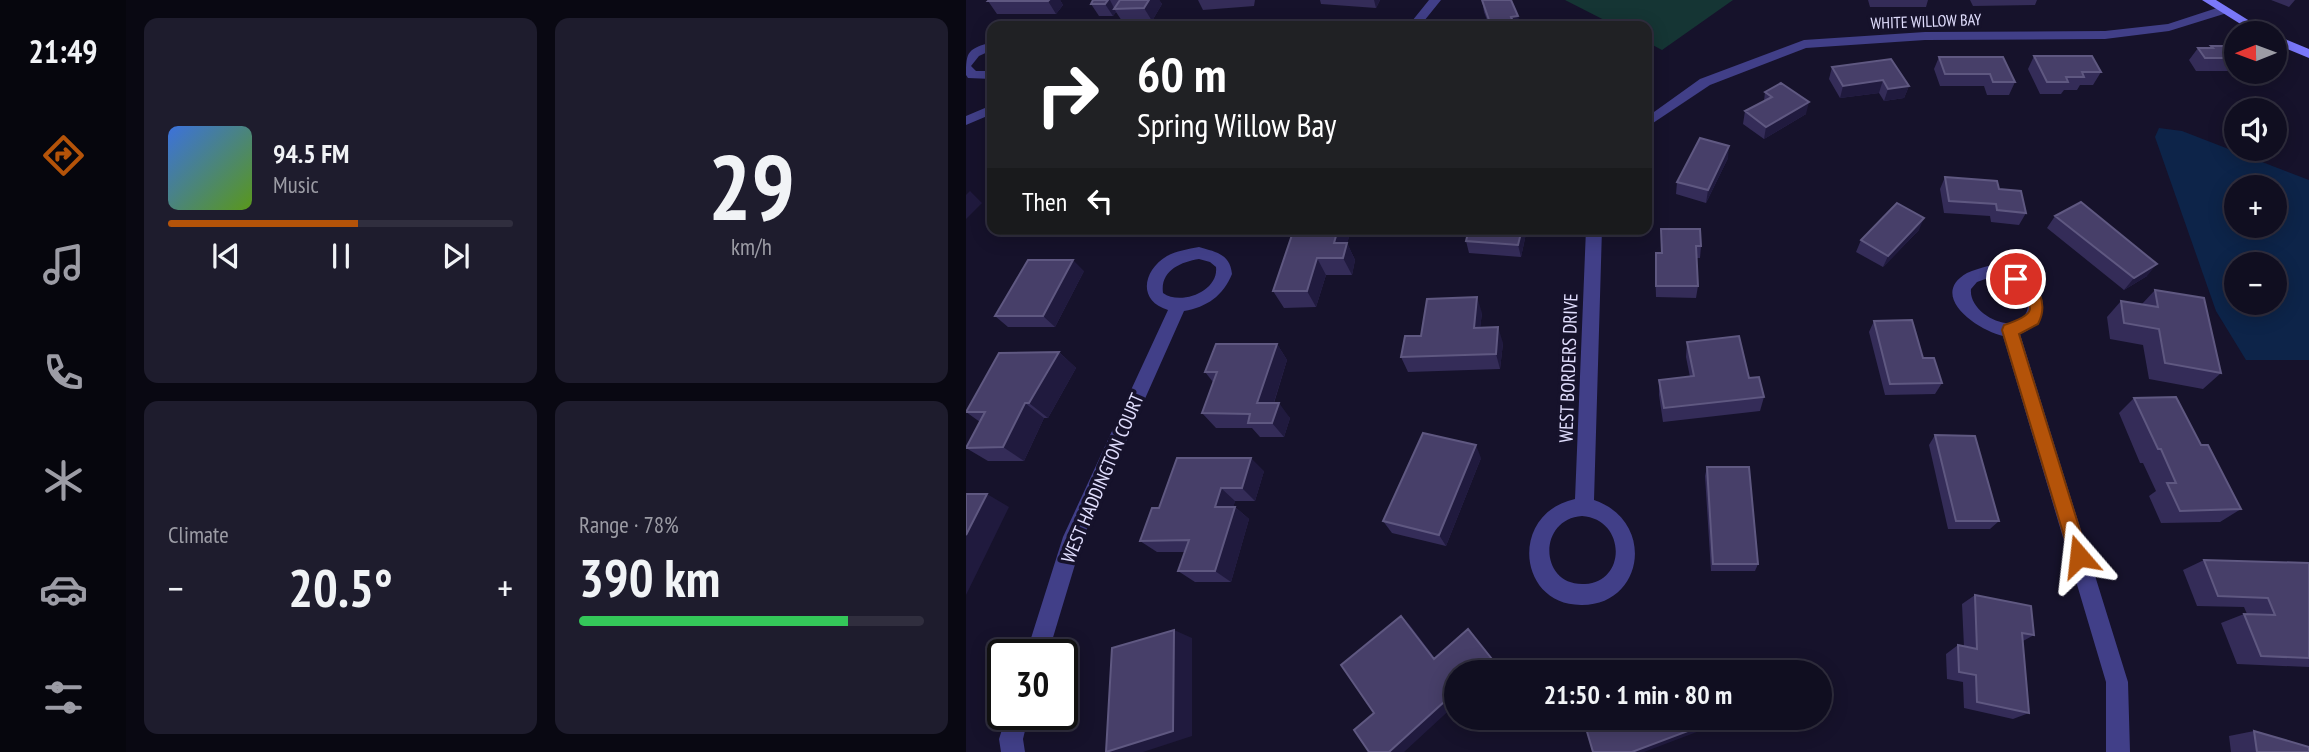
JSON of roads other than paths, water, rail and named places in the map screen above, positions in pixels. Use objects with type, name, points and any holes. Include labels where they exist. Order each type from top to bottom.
[{"type":"main road","points":[[2207,0],[2242,21]]},
{"type":"main road","points":[[2287,44],[2309,54]]},
{"type":"street","points":[[1418,21],[1435,0]]},
{"type":"street","name":"WHITE WILLOW BAY","points":[[1652,120],[1706,82],[1804,44],[1925,36],[2105,35],[2169,27],[2223,10]]},
{"type":"street","points":[[987,48],[975,54],[966,66],[973,75],[987,75]]},
{"type":"street","points":[[966,121],[987,111]]},
{"type":"street","name":"WEST BORDERS DRIVE","points":[[1584,508],[1594,235]]},
{"type":"street","points":[[2002,273],[2028,288],[2035,299],[2037,310],[2033,320],[2023,327],[2010,330],[1987,325],[1969,312],[1962,301],[1961,290],[1966,281],[1975,274],[2002,273]]},
{"type":"street","name":"WEST HADDINGTON COURT","points":[[1042,639],[1073,537],[1178,306]]},
{"type":"street","points":[[2010,330],[2117,682],[2118,752]]},
{"type":"street","points":[[1584,508],[1600,510],[1615,520],[1624,533],[1627,550],[1624,567],[1614,581],[1598,591],[1580,595],[1563,592],[1548,582],[1539,567],[1537,550],[1542,534],[1552,519],[1567,511],[1584,508]]},
{"type":"street","points":[[1013,752],[1011,739],[1014,730]]},
{"type":"water","points":[[2159,128],[2182,131],[2224,147],[2224,161],[2260,161],[2309,180],[2309,360],[2246,360],[2216,311],[2155,137]]}]
